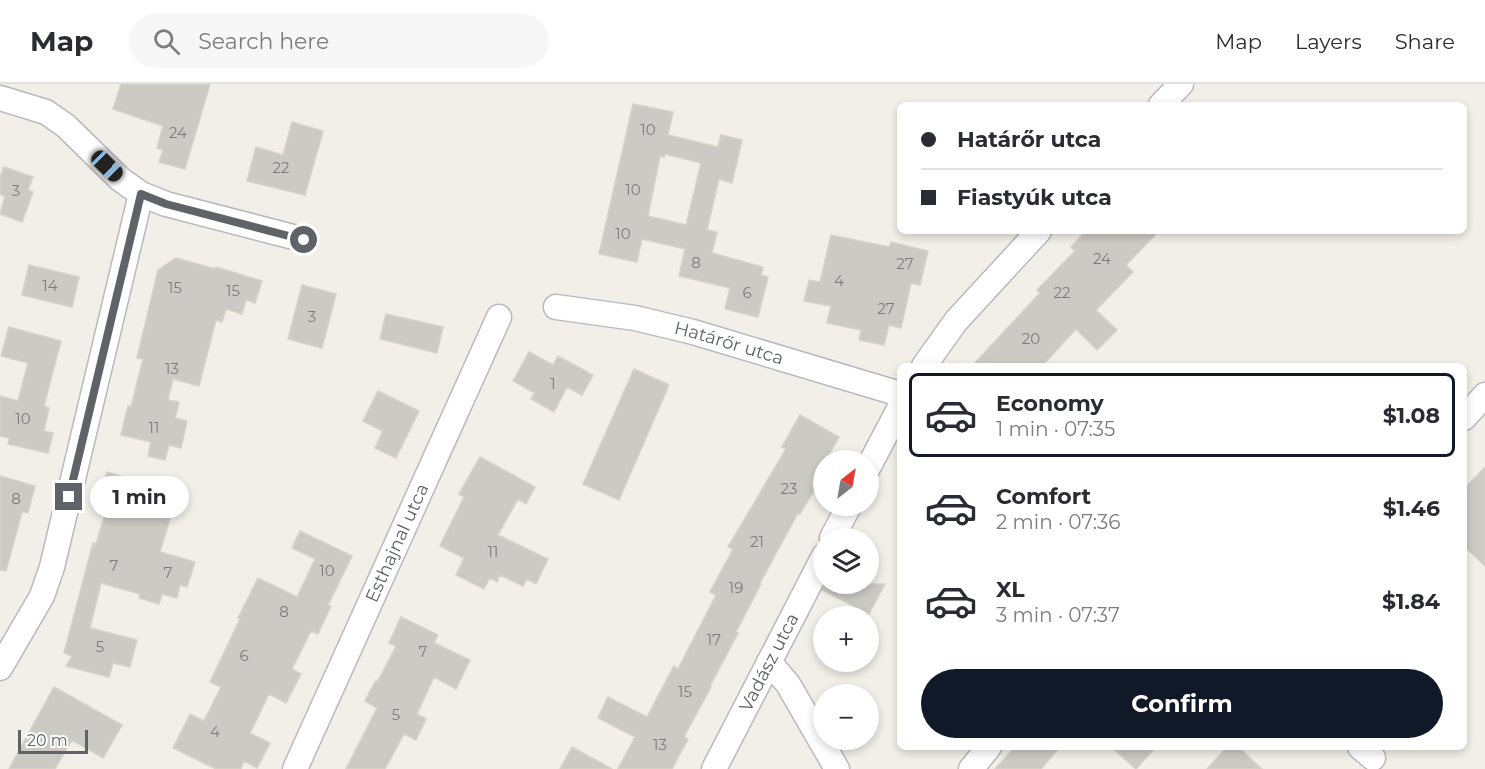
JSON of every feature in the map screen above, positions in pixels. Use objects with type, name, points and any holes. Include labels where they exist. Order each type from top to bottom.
[{"type":"street","points":[[1164,102],[1182,84]]},
{"type":"street","points":[[0,98],[46,112],[66,126],[120,179],[141,194],[166,204],[304,240]]},
{"type":"street","points":[[0,668],[42,596],[52,567],[141,194]]},
{"type":"street","points":[[926,363],[956,321],[1036,234]]},
{"type":"street","name":"Határőr utca","points":[[556,308],[635,318],[693,332],[897,393]]},
{"type":"street","name":"Esthajnal utca","points":[[295,769],[499,317]]},
{"type":"street","points":[[1467,415],[1485,395]]},
{"type":"street","points":[[877,450],[897,413]]},
{"type":"street","name":"Vadász utca","points":[[714,769],[813,577]]},
{"type":"street","points":[[769,662],[788,684],[837,769]]},
{"type":"street","points":[[971,769],[987,750]]},
{"type":"building","points":[[121,84],[210,84],[185,169],[159,162],[163,150],[157,148],[163,126],[113,109]]},
{"type":"building","points":[[633,104],[673,112],[668,135],[718,147],[721,135],[742,140],[732,183],[719,179],[707,230],[717,232],[712,253],[763,267],[761,275],[768,277],[758,317],[725,309],[730,288],[679,276],[685,249],[642,239],[637,262],[599,254]],"holes":[[[665,154],[701,163],[686,225],[648,216],[660,156],[664,157]]]},
{"type":"building","points":[[292,122],[323,131],[305,195],[247,181],[256,147],[283,155]]},
{"type":"building","points":[[4,167],[33,177],[28,190],[33,192],[22,222],[0,214],[5,196],[0,194],[0,177]]},
{"type":"building","points":[[1083,234],[1156,234],[1126,265],[1133,272],[1096,310],[1117,330],[1097,350],[1076,329],[1045,363],[975,363],[1040,293],[1037,290],[1075,251],[1071,247]]},
{"type":"building","points":[[831,235],[889,247],[891,242],[928,251],[920,285],[911,283],[901,328],[889,325],[884,345],[859,340],[861,330],[827,323],[831,306],[804,301],[809,280],[820,282]]},
{"type":"building","points":[[176,258],[262,281],[255,303],[246,300],[242,314],[226,309],[222,322],[216,320],[199,386],[173,379],[168,400],[179,402],[175,418],[187,421],[181,448],[169,445],[165,460],[148,456],[151,442],[121,435],[128,406],[131,407],[143,359],[137,358],[158,270]]},
{"type":"building","points":[[29,265],[79,277],[72,307],[22,295]]},
{"type":"building","points":[[302,285],[336,294],[322,348],[288,339]]},
{"type":"building","points":[[386,314],[443,327],[437,353],[380,339]]},
{"type":"building","points":[[9,327],[61,341],[44,406],[49,408],[44,431],[53,433],[48,453],[8,444],[9,438],[0,436],[0,396],[18,401],[28,363],[1,356]]},
{"type":"building","points":[[529,352],[553,365],[558,356],[593,375],[582,395],[567,387],[554,412],[531,399],[535,393],[513,381]]},
{"type":"building","points":[[634,369],[669,385],[619,500],[583,484]]},
{"type":"building","points":[[378,391],[419,411],[396,458],[375,448],[383,431],[363,421]]},
{"type":"building","points":[[800,415],[839,437],[832,450],[813,450],[813,493],[800,514],[798,513],[760,583],[736,632],[738,633],[684,737],[688,739],[672,769],[618,769],[635,737],[598,718],[608,697],[647,717],[674,666],[678,669],[716,595],[710,592],[733,549],[728,547],[786,449],[782,447]]},
{"type":"building","points":[[480,457],[535,487],[526,504],[518,499],[498,535],[548,559],[536,584],[527,579],[523,586],[500,575],[497,582],[490,578],[484,589],[456,575],[464,558],[440,546],[464,497],[459,494]]},
{"type":"building","points":[[1485,467],[1485,566],[1467,549],[1467,486]]},
{"type":"building","points":[[107,472],[154,486],[150,501],[173,509],[160,552],[195,562],[187,587],[180,585],[177,598],[162,594],[159,604],[139,598],[140,594],[101,583],[90,628],[137,640],[130,667],[113,663],[109,677],[66,666],[72,656],[64,653],[93,543],[96,544],[108,504],[98,501]]},
{"type":"building","points":[[0,476],[35,486],[28,513],[22,512],[6,571],[0,570]]},
{"type":"building","points":[[300,531],[352,556],[328,605],[331,606],[318,634],[311,631],[292,669],[301,674],[286,703],[269,694],[250,733],[270,743],[257,768],[244,761],[241,769],[216,769],[173,748],[190,714],[204,721],[221,687],[210,682],[258,578],[297,597],[315,559],[292,548]]},
{"type":"building","points":[[879,584],[885,584],[873,606],[853,606],[830,594],[879,594]]},
{"type":"building","points":[[401,617],[438,635],[434,643],[470,660],[456,689],[434,677],[417,714],[426,719],[416,740],[404,734],[385,769],[346,769],[377,708],[365,701],[396,646],[389,643]]},
{"type":"building","points":[[54,687],[122,725],[103,758],[72,740],[55,769],[9,769]]},
{"type":"building","points":[[572,747],[612,769],[560,769]]},
{"type":"building","points":[[1012,750],[1057,750],[1041,769],[995,769]]},
{"type":"building","points":[[1114,750],[1153,750],[1136,769]]},
{"type":"building","points":[[1224,750],[1241,750],[1262,769],[1207,769]]},
{"type":"route","points":[[69,497],[141,194],[166,204],[304,240]]}]
